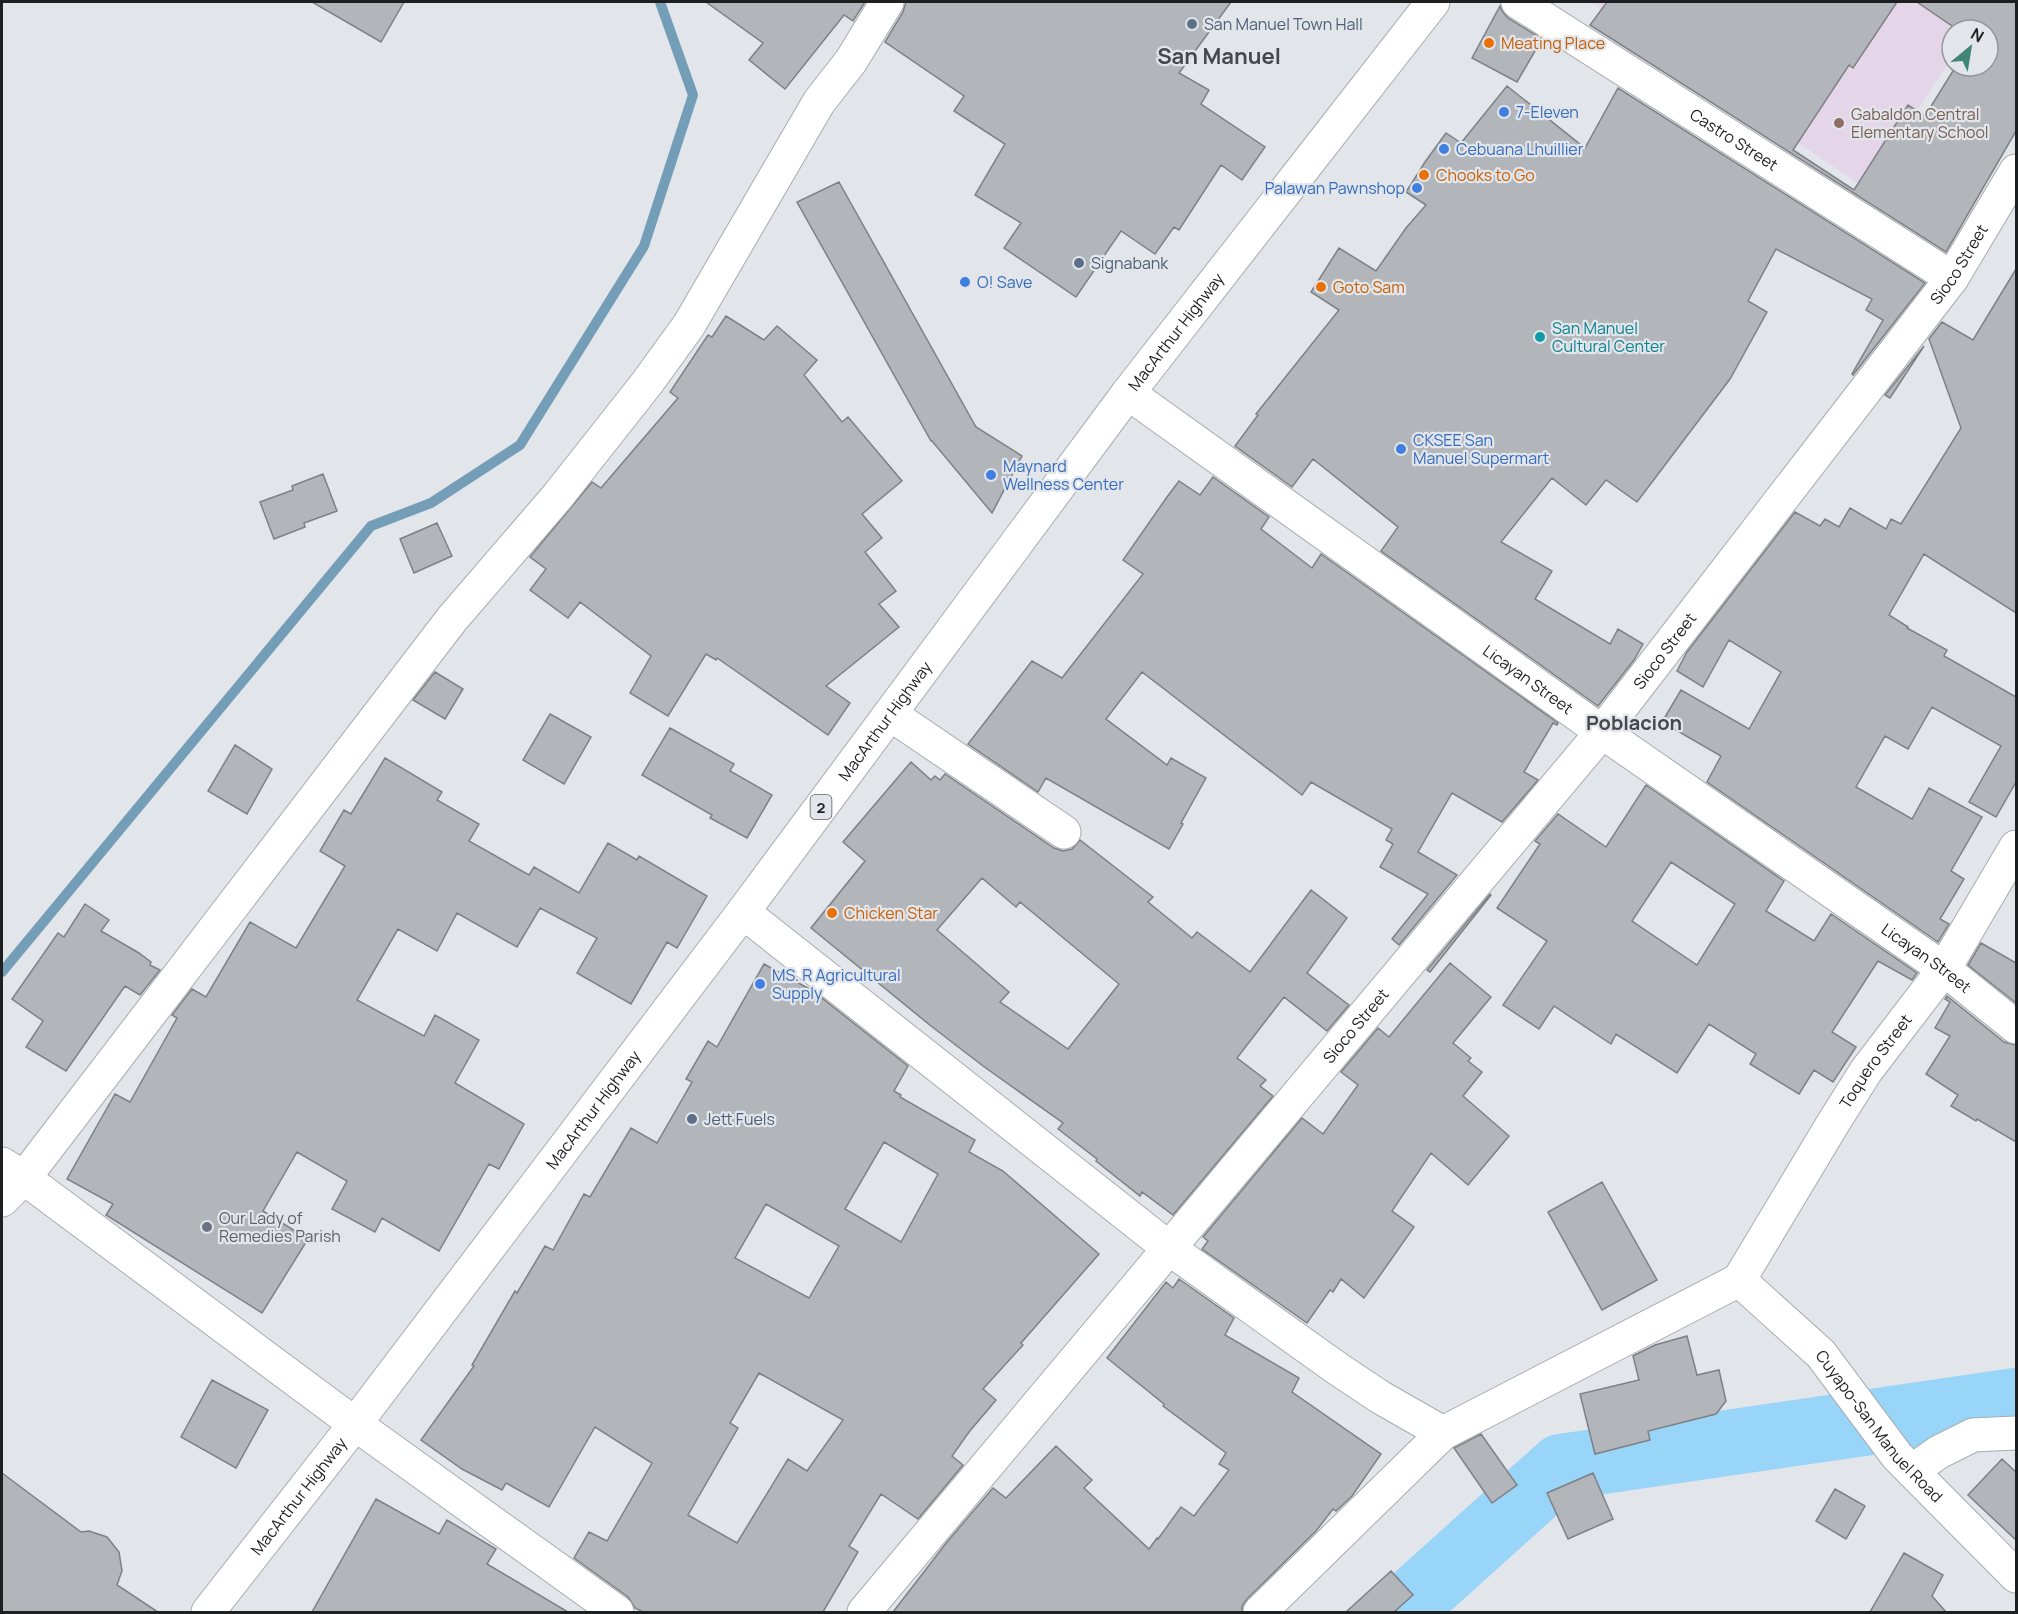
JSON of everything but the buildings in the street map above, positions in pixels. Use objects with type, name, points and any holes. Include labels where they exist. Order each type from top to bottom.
[{"type":"main road","points":[[616,1612],[355,1424],[9,1181],[452,619],[557,497],[615,425],[689,325],[819,102],[851,61],[887,2]]},
{"type":"main road","name":"MacArthur Highway","points":[[208,1612],[355,1424],[743,912],[1128,393],[1433,2]]},
{"type":"main road","name":"Castro Street","points":[[1518,2],[1952,278]]},
{"type":"main road","name":"Sioco Street","points":[[864,1612],[1602,732],[1952,278],[2016,171]]},
{"type":"main road","name":"Licayan Street","points":[[1128,393],[1602,732],[1944,969],[2016,1027]]},
{"type":"main road","points":[[890,714],[1064,832]]},
{"type":"main road","name":"Toquero Street","points":[[1739,1280],[1866,1071],[1944,969],[2016,847]]},
{"type":"main road","points":[[743,912],[1170,1249],[1338,1369],[1380,1397],[1443,1433]]},
{"type":"main road","points":[[1260,1612],[1443,1433],[1739,1280]]},
{"type":"main road","name":"Cuyapo-San Manuel Road","points":[[1739,1280],[1821,1354],[1904,1463],[2016,1576]]},
{"type":"main road","points":[[1904,1463],[1939,1452],[1973,1434],[2016,1433]]},
{"type":"shaded area","name":"Gabaldon Central Elementary School","points":[[1591,2],[1990,2],[1979,18],[1940,18],[1940,76],[1865,188]]},
{"type":"waterway","points":[[2,972],[371,526],[431,503],[520,445],[644,246],[693,95],[660,2]]},
{"type":"waterway","points":[[1400,1612],[1561,1467],[2016,1401]]},
{"type":"place","name":"San Manuel Town Hall","points":[[1192,24]]},
{"type":"place","name":"Meating Place","points":[[1489,43]]},
{"type":"place","name":"7-Eleven","points":[[1504,112]]},
{"type":"place","name":"Gabaldon Central Elementary School","points":[[1839,123]]},
{"type":"place","name":"Cebuana Lhuillier","points":[[1444,149]]},
{"type":"place","name":"Chooks to Go","points":[[1424,175]]},
{"type":"place","name":"Palawan Pawnshop","points":[[1417,188]]},
{"type":"place","name":"Signabank","points":[[1079,263]]},
{"type":"place","name":"O! Save","points":[[965,282]]},
{"type":"place","name":"Goto Sam","points":[[1321,287]]},
{"type":"place","name":"San Manuel Cultural Center","points":[[1540,337]]},
{"type":"place","name":"CKSEE San Manuel Supermart","points":[[1401,449]]},
{"type":"place","name":"Maynard Wellness Center","points":[[991,475]]},
{"type":"place","name":"Chicken Star","points":[[832,913]]},
{"type":"place","name":"MS. R Agricultural Supply","points":[[760,984]]},
{"type":"place","name":"Jett Fuels","points":[[692,1119]]},
{"type":"place","name":"Our Lady of Remedies Parish","points":[[207,1227]]},
{"type":"district","name":"San Manuel","points":[[1219,56]]},
{"type":"district","name":"Poblacion","points":[[1634,722]]}]
